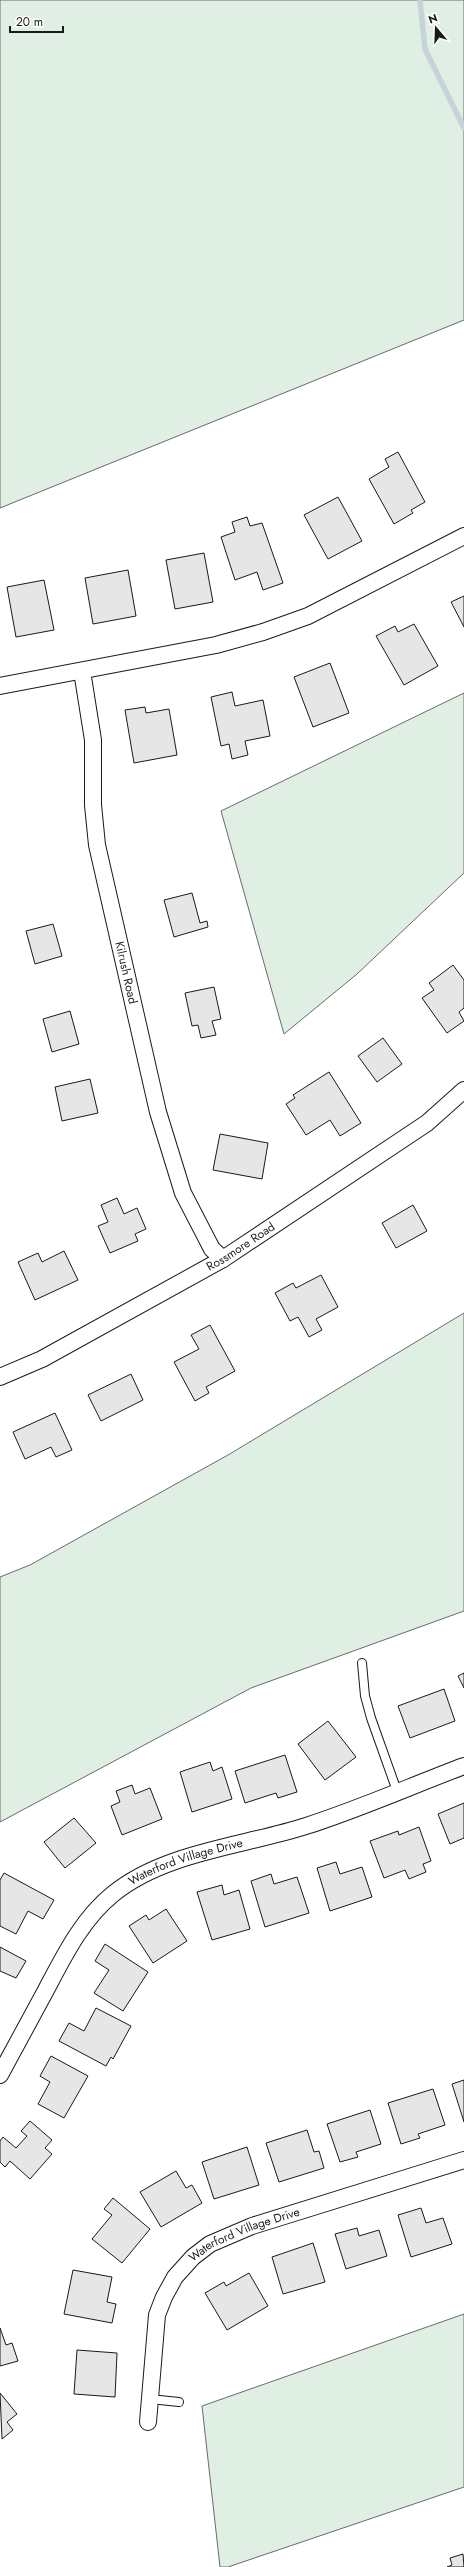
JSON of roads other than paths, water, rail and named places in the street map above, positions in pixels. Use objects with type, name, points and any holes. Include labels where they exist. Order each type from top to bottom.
[{"type":"street","points":[[0,686],[216,645],[263,632],[308,616],[464,536]]},
{"type":"street","name":"Kilrush Road","points":[[82,671],[93,740],[93,805],[97,845],[158,1112],[183,1193],[212,1249],[223,1259]]},
{"type":"street","name":"Rossmore Road","points":[[0,1377],[42,1360],[223,1259],[427,1123],[464,1090]]},
{"type":"street","name":"Waterford Village Drive","points":[[0,2075],[72,1942],[92,1915],[113,1894],[154,1870],[192,1856],[258,1841],[307,1826],[464,1766]]},
{"type":"street","name":"Waterford Village Drive","points":[[148,2422],[157,2315],[164,2297],[175,2277],[193,2256],[210,2244],[244,2229],[464,2160]]},
{"type":"lane","points":[[362,1663],[365,1696],[371,1718],[397,1791]]},
{"type":"lane","points":[[150,2399],[179,2402]]},
{"type":"waterway","points":[[420,0],[425,49],[464,128]]}]
